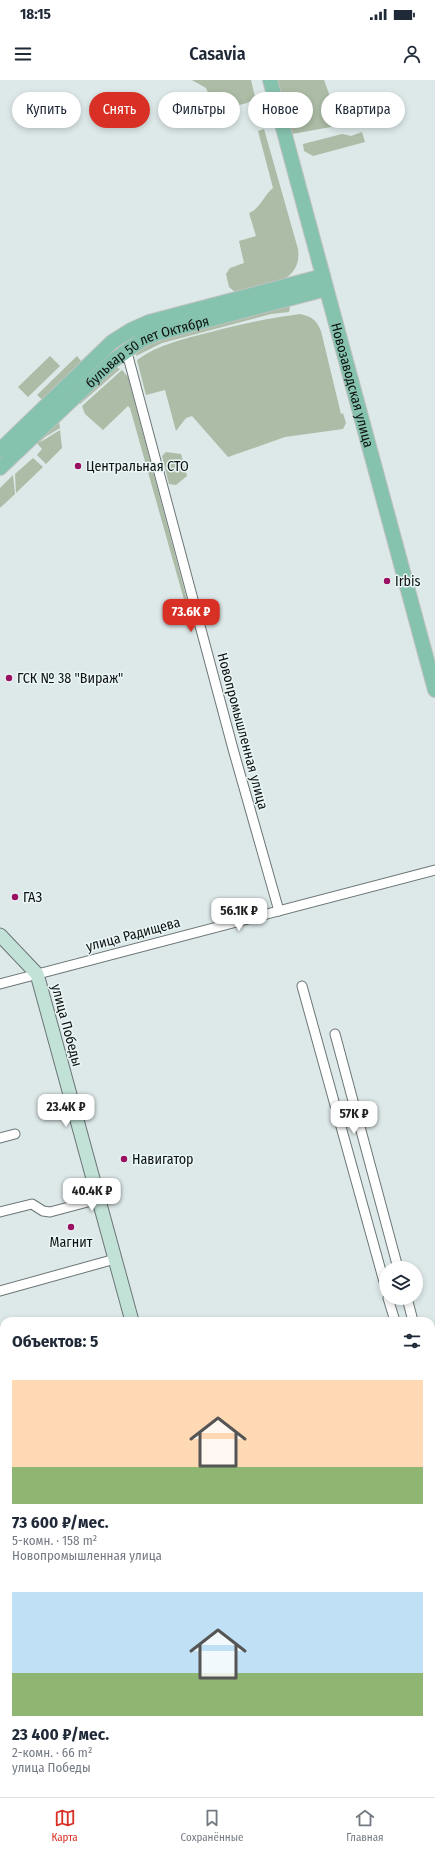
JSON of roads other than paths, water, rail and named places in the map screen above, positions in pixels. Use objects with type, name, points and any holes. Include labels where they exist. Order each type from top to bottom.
[{"type":"main road","name":"Новозаводская улица","points":[[270,80],[435,690]]},
{"type":"main road","name":"бульвар 50 лет Октября","points":[[0,468],[126,349],[156,334],[284,293],[323,276]]},
{"type":"main road","name":"бульвар 50 лет Октября","points":[[0,450],[112,342],[130,330],[162,318],[284,293],[326,289]]},
{"type":"main road","name":"улица Победы","points":[[0,935],[37,974],[131,1317]]},
{"type":"street","name":"Новопромышленная улица","points":[[126,349],[231,741],[279,911]]},
{"type":"street","name":"улица Радищева","points":[[0,984],[435,870]]},
{"type":"street","points":[[302,986],[379,1264]]},
{"type":"street","points":[[334,1034],[396,1261]]},
{"type":"street","points":[[0,1138],[16,1134]]},
{"type":"street","points":[[0,1212],[32,1204],[43,1212],[50,1212],[99,1199]]},
{"type":"street","points":[[0,1291],[115,1259]]},
{"type":"street","points":[[390,1305],[394,1317]]},
{"type":"street","points":[[409,1305],[412,1317]]},
{"type":"place","name":"Центральная СТО","points":[[78,466]]},
{"type":"place","name":"Irbis","points":[[387,581]]},
{"type":"place","name":"ГСК № 38 \"Вираж\"","points":[[9,678]]},
{"type":"place","name":"ГАЗ","points":[[15,897]]},
{"type":"place","name":"Навигатор","points":[[124,1159]]},
{"type":"place","name":"Магнит","points":[[71,1227]]}]
